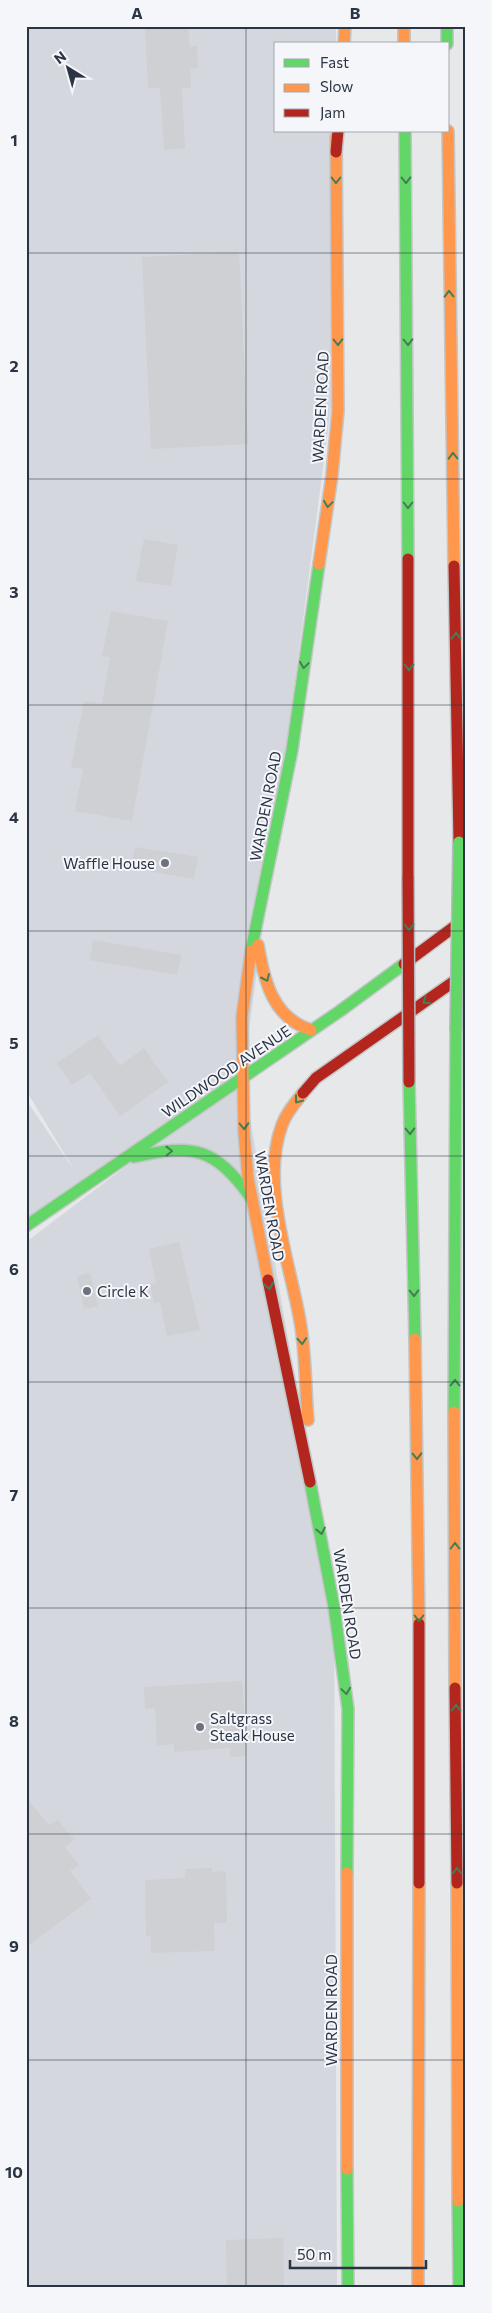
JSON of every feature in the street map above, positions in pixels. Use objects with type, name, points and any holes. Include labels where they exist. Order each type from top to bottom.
[{"type":"main road","points":[[336,26],[336,42]]},
{"type":"main road","points":[[344,42],[345,26]]},
{"type":"main road","points":[[404,26],[404,42]]},
{"type":"main road","points":[[447,26],[447,42]]},
{"type":"main road","name":"WARDEN ROAD","points":[[337,132],[338,411],[332,475],[292,750],[250,957],[242,1017],[244,1132],[252,1199],[314,1500],[334,1607],[348,1709],[346,1981],[348,2287]]},
{"type":"main road","points":[[405,132],[408,376],[409,1082],[419,1524],[418,2287]]},
{"type":"main road","points":[[448,132],[448,270],[459,842],[454,1446],[459,2287]]},
{"type":"main road","points":[[455,571],[466,504]]},
{"type":"main road","name":"WILDWOOD AVENUE","points":[[26,1226],[311,1030],[466,918]]},
{"type":"main road","points":[[256,931],[261,968],[282,1012],[292,1022],[311,1030]]},
{"type":"main road","points":[[314,1500],[301,1324],[274,1190],[274,1158],[281,1127],[296,1101],[316,1078],[466,973]]},
{"type":"main road","points":[[122,1160],[162,1151],[196,1151],[223,1164],[252,1199]]},
{"type":"shaded area","points":[[26,26],[336,26],[336,42],[274,42],[274,132],[337,132],[339,346],[243,1077],[334,1607],[337,2287],[26,2287],[26,1242],[232,1086],[26,1226],[26,1100],[76,1173],[26,1090]]},
{"type":"building","points":[[188,26],[190,47],[197,46],[198,68],[190,69],[191,88],[182,88],[185,148],[164,150],[160,88],[148,88],[145,28]]},
{"type":"building","points":[[239,252],[248,444],[151,449],[142,257]]},
{"type":"building","points":[[144,539],[178,545],[171,586],[136,581]]},
{"type":"building","points":[[111,611],[168,621],[132,821],[75,811],[83,769],[71,767],[84,701],[102,704],[110,657],[102,656]]},
{"type":"building","name":"Waffle House","points":[[135,847],[198,857],[194,879],[131,868]]},
{"type":"building","points":[[93,940],[181,955],[177,975],[90,960]]},
{"type":"building","points":[[98,1035],[120,1066],[144,1048],[168,1082],[120,1116],[90,1073],[72,1085],[57,1063]]},
{"type":"building","name":"Circle K","points":[[179,1242],[200,1330],[167,1336],[160,1302],[154,1304],[150,1284],[156,1283],[149,1249]]},
{"type":"building","name":"Circle K","points":[[90,1273],[98,1306],[84,1309],[77,1276]]},
{"type":"building","name":"Saltgrass Steak House","points":[[242,1681],[247,1756],[230,1757],[230,1748],[174,1752],[174,1744],[157,1746],[155,1708],[145,1709],[144,1687]]},
{"type":"building","points":[[26,1798],[49,1825],[58,1820],[74,1840],[65,1847],[79,1865],[70,1871],[91,1899],[26,1947]]},
{"type":"building","points":[[212,1868],[212,1872],[226,1871],[227,1923],[214,1923],[215,1951],[151,1953],[151,1936],[146,1936],[145,1880],[185,1878],[185,1869]]},
{"type":"building","points":[[283,2238],[284,2287],[227,2287],[226,2240]]},
{"type":"traffic: fast","points":[[447,26],[447,42]]},
{"type":"traffic: fast","points":[[405,132],[408,559]]},
{"type":"traffic: fast","points":[[251,951],[292,750],[319,564]]},
{"type":"traffic: fast","points":[[456,1030],[459,842]]},
{"type":"traffic: fast","points":[[26,1226],[340,1011],[404,964]]},
{"type":"traffic: fast","points":[[454,1412],[456,1030]]},
{"type":"traffic: fast","points":[[409,1082],[415,1339]]},
{"type":"traffic: fast","points":[[134,1157],[173,1150],[202,1154],[214,1159],[226,1169],[251,1198]]},
{"type":"traffic: fast","points":[[310,1482],[334,1607],[348,1709],[347,1873]]},
{"type":"traffic: fast","points":[[347,2169],[348,2287]]},
{"type":"traffic: fast","points":[[458,2201],[459,2287]]},
{"type":"traffic: slow","points":[[344,42],[345,26]]},
{"type":"traffic: slow","points":[[404,26],[404,42]]},
{"type":"traffic: slow","points":[[448,132],[454,566]]},
{"type":"traffic: slow","points":[[319,564],[332,475],[338,411],[336,137]]},
{"type":"traffic: slow","points":[[258,945],[263,972],[272,996],[288,1017],[311,1030]]},
{"type":"traffic: slow","points":[[251,951],[242,1017],[244,1133],[248,1178],[268,1280]]},
{"type":"traffic: slow","points":[[303,1093],[288,1112],[282,1125],[276,1148],[274,1172],[279,1223],[302,1333],[308,1420]]},
{"type":"traffic: slow","points":[[415,1339],[419,1624]]},
{"type":"traffic: slow","points":[[454,1412],[455,1688]]},
{"type":"traffic: slow","points":[[347,1873],[347,2169]]},
{"type":"traffic: slow","points":[[418,2287],[419,1883]]},
{"type":"traffic: slow","points":[[457,1883],[458,2201]]},
{"type":"traffic: jam","points":[[336,152],[338,132]]},
{"type":"traffic: jam","points":[[408,559],[408,878]]},
{"type":"traffic: jam","points":[[454,566],[459,842]]},
{"type":"traffic: jam","points":[[408,878],[409,1082]]},
{"type":"traffic: jam","points":[[404,964],[466,918]]},
{"type":"traffic: jam","points":[[303,1093],[316,1078],[466,973]]},
{"type":"traffic: jam","points":[[268,1280],[310,1482]]},
{"type":"traffic: jam","points":[[419,1624],[419,1883]]},
{"type":"traffic: jam","points":[[455,1688],[457,1883]]},
{"type":"place","name":"Waffle House","points":[[165,863]]},
{"type":"place","name":"Circle K","points":[[87,1291]]},
{"type":"place","name":"Saltgrass Steak House","points":[[200,1727]]}]
